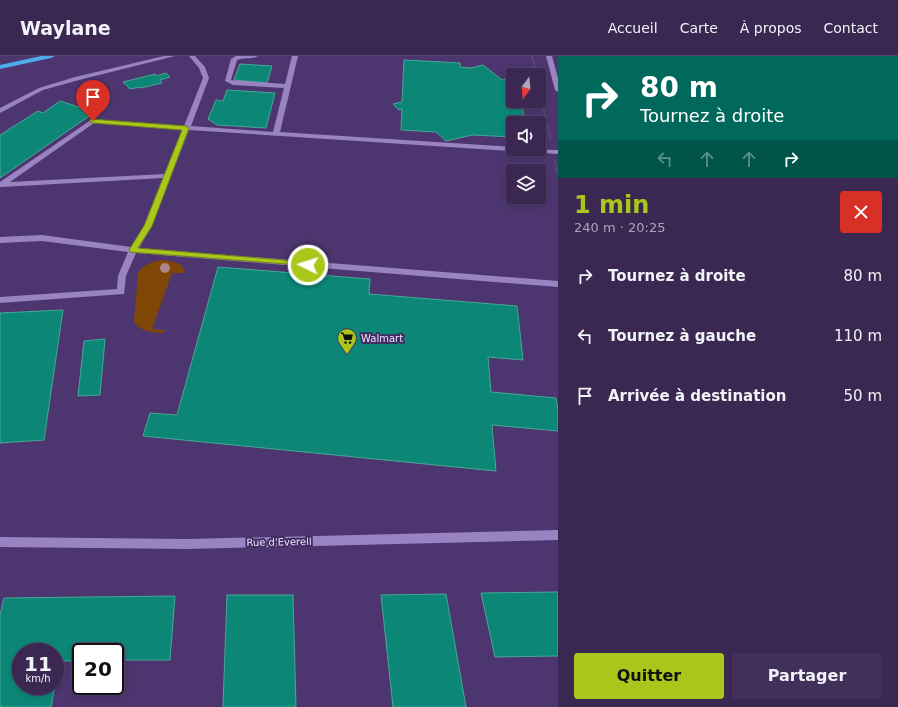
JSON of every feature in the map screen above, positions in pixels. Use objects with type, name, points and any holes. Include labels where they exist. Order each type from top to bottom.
[{"type":"highway","points":[[0,67],[51,56]]},
{"type":"street","points":[[0,111],[48,87],[77,78],[172,56]]},
{"type":"street","points":[[0,300],[121,292],[122,276],[133,250],[148,226],[206,78],[202,67],[192,56]]},
{"type":"street","points":[[255,56],[241,56],[234,60],[228,81],[232,83],[287,86]]},
{"type":"street","points":[[276,134],[295,56]]},
{"type":"street","points":[[549,56],[558,90]]},
{"type":"street","points":[[1,185],[93,121],[556,152]]},
{"type":"street","points":[[1,185],[167,176]]},
{"type":"street","points":[[0,240],[42,238],[133,250],[558,284]]},
{"type":"street","name":"Rue d'Everell","points":[[0,542],[188,544],[558,535]]},
{"type":"path","points":[[532,56],[535,68]]},
{"type":"path","points":[[544,108],[556,152],[558,174]]},
{"type":"shaded area","points":[[160,260],[176,262],[182,266],[185,273],[172,273],[152,329],[165,330],[163,333],[143,330],[134,322],[138,273],[150,263]]},
{"type":"building","points":[[404,60],[460,63],[460,67],[471,68],[483,65],[502,80],[506,79],[506,108],[522,108],[524,116],[506,116],[506,137],[472,135],[446,141],[436,132],[401,130],[402,109],[399,110],[393,104],[402,102]]},
{"type":"building","points":[[240,64],[272,66],[267,83],[234,80]]},
{"type":"building","points":[[166,73],[170,77],[160,80],[162,83],[141,88],[130,89],[123,82],[155,74],[156,76]]},
{"type":"building","points":[[227,90],[275,93],[266,128],[217,125],[208,119],[216,100],[223,101]]},
{"type":"building","points":[[60,101],[95,112],[0,178],[0,135],[38,111],[43,113]]},
{"type":"building","points":[[218,267],[370,279],[369,294],[517,306],[523,360],[488,357],[491,392],[556,398],[558,410],[558,431],[492,425],[496,471],[143,436],[150,413],[177,415]]},
{"type":"building","points":[[63,310],[44,440],[0,443],[0,313]]},
{"type":"building","points":[[105,339],[100,395],[78,396],[84,341]]},
{"type":"building","points":[[558,592],[558,656],[495,657],[481,593]]},
{"type":"building","points":[[446,594],[466,707],[393,707],[381,595]]},
{"type":"building","points":[[227,595],[293,595],[296,707],[223,707]]},
{"type":"building","points":[[175,596],[170,660],[124,660],[124,643],[72,643],[72,661],[64,661],[64,643],[12,643],[12,695],[53,695],[51,707],[0,707],[0,615],[4,598]]},
{"type":"place","name":"Walmart","points":[[347,355]]},
{"type":"route","points":[[93,121],[186,128],[148,226],[133,250],[308,265]]}]
